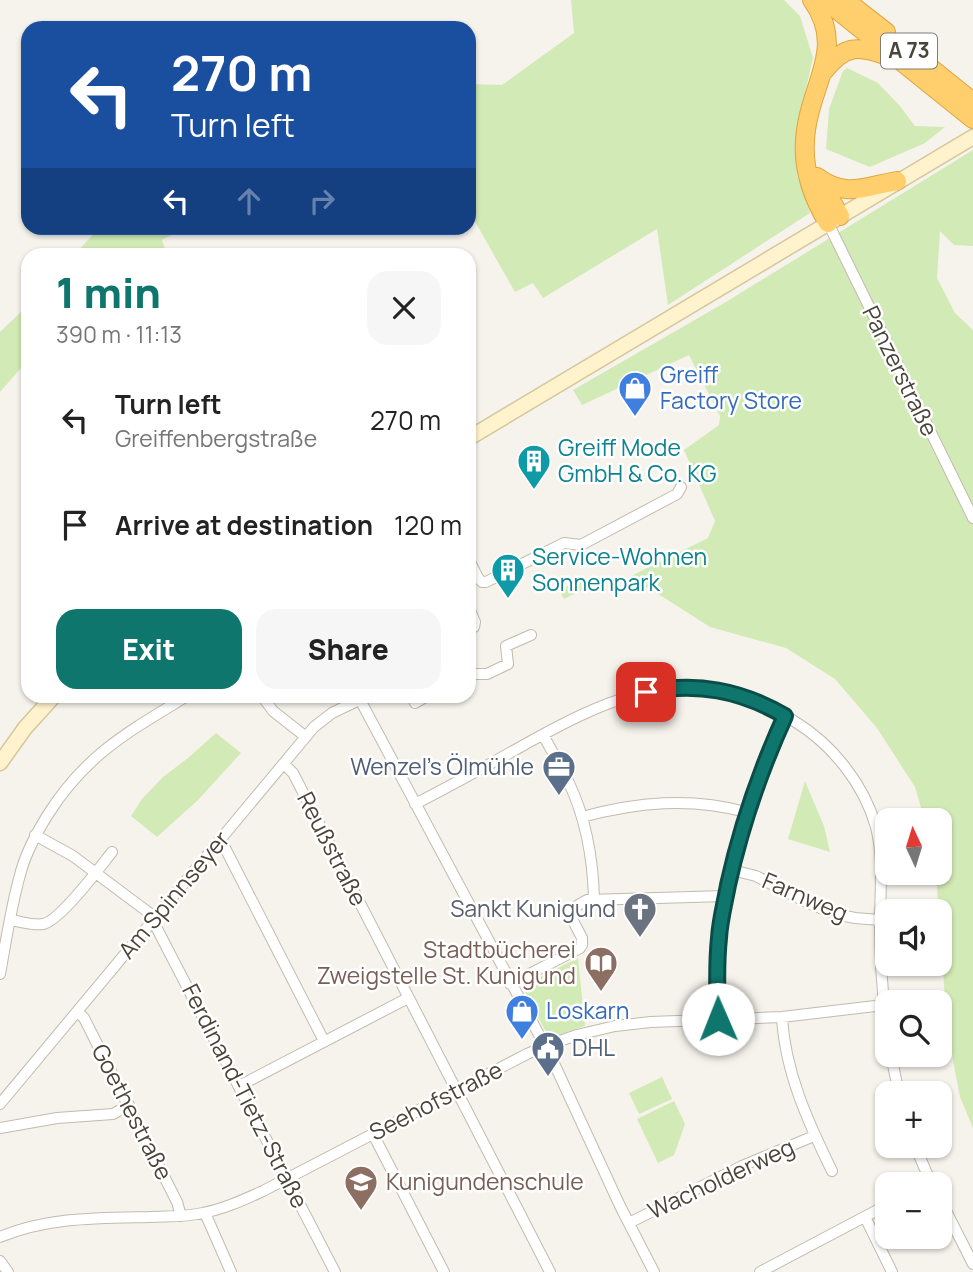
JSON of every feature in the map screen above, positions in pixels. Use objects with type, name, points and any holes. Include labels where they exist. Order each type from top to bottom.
[{"type":"highway","points":[[811,0],[819,10],[827,37],[824,71],[807,119],[805,160],[820,210],[834,220]]},
{"type":"highway","name":"A 73","points":[[825,0],[973,119]]},
{"type":"highway","name":"A 73","points":[[845,0],[973,102]]},
{"type":"highway","points":[[824,71],[837,56],[850,49],[872,50],[901,60]]},
{"type":"highway","points":[[805,160],[817,177],[834,220]]},
{"type":"highway","points":[[817,177],[835,188],[849,190],[897,181]]},
{"type":"main road","points":[[476,434],[968,140]]},
{"type":"main road","points":[[0,762],[48,703]]},
{"type":"street","name":"Panzerstraße","points":[[834,220],[973,518]]},
{"type":"street","points":[[476,573],[480,581],[486,582],[564,543],[581,545],[677,494],[681,487]]},
{"type":"street","points":[[476,674],[487,674],[508,664],[506,646],[531,635]]},
{"type":"street","points":[[415,804],[543,735],[627,696],[661,689],[692,688],[728,692],[747,697],[785,716],[813,734],[840,761],[870,810],[880,846],[881,899]]},
{"type":"street","points":[[0,974],[20,873],[35,835],[65,789],[90,761],[117,740],[176,703]]},
{"type":"street","points":[[267,703],[273,711],[306,737]]},
{"type":"street","name":"Am Spinnseyer","points":[[0,1104],[306,737],[325,718],[350,703]]},
{"type":"street","points":[[361,703],[545,1046],[654,1272]]},
{"type":"street","points":[[718,1019],[717,958],[726,896],[746,813],[785,716]]},
{"type":"street","points":[[543,735],[569,784],[582,817],[588,842],[594,899]]},
{"type":"street","name":"Reußstraße","points":[[284,764],[293,774],[550,1272]]},
{"type":"street","points":[[582,817],[643,803],[678,802],[721,806],[746,813]]},
{"type":"street","points":[[35,835],[96,872],[155,919]]},
{"type":"street","points":[[219,842],[225,848],[324,1041]]},
{"type":"street","points":[[10,920],[39,924],[51,921],[61,913],[112,852]]},
{"type":"street","name":"Farnweg","points":[[732,870],[755,876],[835,914],[875,920]]},
{"type":"street","points":[[510,984],[580,948],[582,938],[568,911],[587,900],[726,896]]},
{"type":"street","name":"Ferdinand-Tietz-Straße","points":[[155,919],[335,1272]]},
{"type":"street","points":[[239,1086],[408,998]]},
{"type":"street","name":"Seehofstraße","points":[[0,1237],[28,1226],[64,1220],[181,1216],[205,1213],[237,1203],[545,1046],[585,1032],[642,1022],[782,1017],[875,1006]]},
{"type":"street","name":"Goethestraße","points":[[78,1012],[84,1018],[177,1202],[181,1216]]},
{"type":"street","points":[[782,1017],[784,1038],[797,1091],[831,1171]]},
{"type":"street","points":[[0,1128],[57,1118],[113,1114],[128,1105]]},
{"type":"street","points":[[373,1134],[444,1272]]},
{"type":"street","name":"Wacholderweg","points":[[629,1223],[742,1166],[814,1136]]},
{"type":"street","points":[[760,1272],[875,1212]]},
{"type":"street","points":[[205,1213],[231,1272]]},
{"type":"street","points":[[865,1217],[892,1272]]},
{"type":"street","points":[[952,1223],[973,1264]]},
{"type":"street","points":[[0,1261],[8,1272]]},
{"type":"green space","points":[[571,0],[784,0],[800,16],[813,58],[796,133],[797,175],[810,213],[668,305],[657,229],[543,298],[533,283],[515,292],[476,223],[476,84],[502,85],[574,33]]},
{"type":"green space","points":[[847,68],[878,83],[915,126],[945,127],[925,143],[870,167],[826,149],[829,109],[843,71]]},
{"type":"green space","points":[[973,150],[973,246],[954,245],[940,231],[937,278],[955,313],[973,330],[973,1128],[960,1097],[953,1061],[952,990],[944,990],[943,976],[952,976],[952,899],[938,899],[937,886],[952,886],[952,808],[921,808],[915,787],[877,728],[835,679],[786,648],[710,627],[652,590],[625,579],[708,538],[715,521],[684,450],[719,425],[720,416],[689,355],[582,405],[573,390],[726,302]]},
{"type":"green space","points":[[93,235],[171,235],[162,240],[165,248],[80,248]]},
{"type":"green space","points":[[21,312],[21,368],[0,392],[0,332]]},
{"type":"green space","points":[[580,580],[584,589],[564,599],[559,590]]},
{"type":"green space","points":[[216,733],[241,753],[198,800],[157,837],[131,816],[142,799],[163,777]]},
{"type":"green space","points":[[805,781],[824,826],[830,852],[788,839]]},
{"type":"green space","points":[[578,958],[585,1026],[549,1038],[522,986]]},
{"type":"green space","points":[[662,1077],[672,1099],[639,1114],[629,1093]]},
{"type":"green space","points":[[674,1101],[685,1124],[674,1155],[658,1163],[637,1119]]},
{"type":"place","name":"Greiff Factory Store","points":[[635,418]]},
{"type":"place","name":"Greiff Mode GmbH & Co. KG","points":[[534,491]]},
{"type":"place","name":"Service-Wohnen Sonnenpark","points":[[508,600]]},
{"type":"place","name":"Wenzel's Ölmühle","points":[[559,797]]},
{"type":"place","name":"Sankt Kunigund","points":[[640,939]]},
{"type":"place","name":"Stadtbücherei Zweigstelle St. Kunigund","points":[[601,993]]},
{"type":"place","name":"Loskarn","points":[[522,1041]]},
{"type":"place","name":"DHL","points":[[548,1078]]},
{"type":"place","name":"Kunigundenschule","points":[[361,1212]]},
{"type":"route","points":[[646,692],[680,688],[711,689],[747,697],[785,716],[746,813],[732,870],[719,935],[718,1019]]}]
